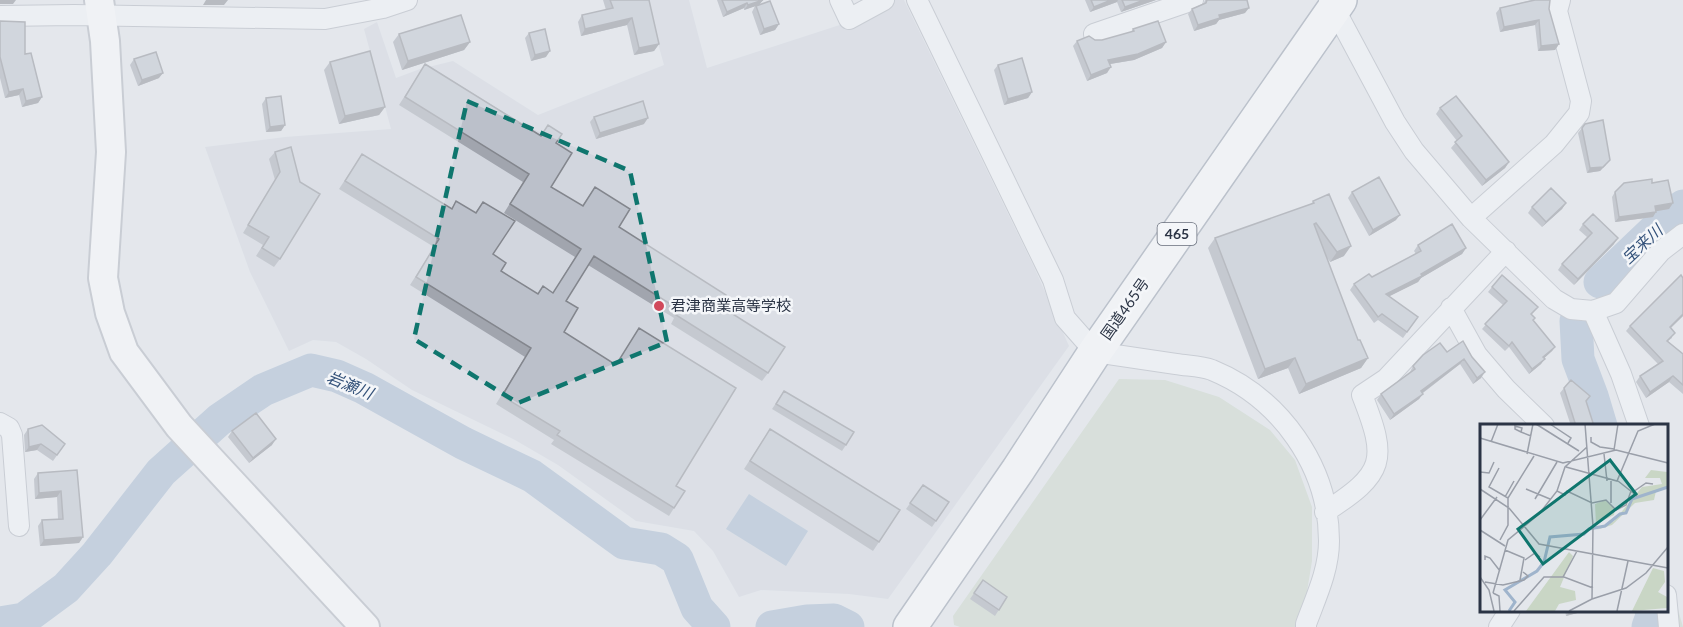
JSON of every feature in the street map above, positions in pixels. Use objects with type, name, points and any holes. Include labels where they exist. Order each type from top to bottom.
[{"type":"highway","name":"国道465号","points":[[912,624],[1333,3]]},
{"type":"street","points":[[0,16],[74,15],[100,8],[325,19],[360,5],[383,8],[407,0]]},
{"type":"street","points":[[840,0],[849,19],[885,0]]},
{"type":"street","points":[[916,0],[1053,280],[1065,318],[1095,352],[1209,369],[1240,384],[1269,406],[1292,432],[1313,463],[1325,512],[1329,541],[1325,572],[1306,627]]},
{"type":"street","points":[[1094,34],[1193,0]]},
{"type":"street","points":[[1471,218],[1554,144],[1579,113],[1581,101],[1557,11],[1560,0]]},
{"type":"street","points":[[1333,3],[1395,122],[1414,151],[1471,218],[1554,299],[1571,309],[1593,311],[1616,303],[1661,251],[1683,234]]},
{"type":"street","points":[[100,8],[105,41],[111,152],[104,278],[108,301],[124,352],[179,426],[365,627]]},
{"type":"street","points":[[1325,512],[1361,487],[1370,476],[1378,457],[1377,438],[1362,395],[1386,379],[1506,251]]},
{"type":"street","points":[[1451,308],[1477,356],[1506,389],[1542,424]]},
{"type":"street","points":[[1593,311],[1621,374],[1638,424]]},
{"type":"street","points":[[0,423],[9,428],[12,435],[19,526]]},
{"type":"street","points":[[1499,627],[1509,612]]},
{"type":"street","points":[[1668,612],[1669,627]]},
{"type":"highlighted area","points":[[467,101],[630,171],[667,342],[518,403],[414,339]]},
{"type":"shaded area","name":"君津商業高等学校","points":[[646,0],[689,0],[707,68],[852,21],[891,0],[904,0],[1034,267],[1069,346],[888,599],[849,594],[761,590],[739,597],[713,551],[694,531],[636,521],[558,465],[515,440],[412,390],[336,342],[313,340],[289,351],[250,272],[205,147],[285,137],[391,129],[364,29],[377,22],[396,78],[453,61],[538,115],[664,65]]},
{"type":"green space","points":[[1119,379],[1165,380],[1219,397],[1270,430],[1295,460],[1312,507],[1312,561],[1303,616],[1296,627],[960,627],[954,625],[953,616]]},
{"type":"green space","points":[[1674,595],[1683,627],[1647,627],[1642,612],[1668,612],[1668,606]]},
{"type":"water","points":[[749,494],[808,531],[786,566],[726,529]]},
{"type":"building","points":[[610,0],[649,0],[659,44],[639,48],[632,18],[585,29],[582,15],[613,8]]},
{"type":"building","points":[[722,0],[763,0],[748,5],[747,3],[727,12]]},
{"type":"building","points":[[1091,0],[1111,0],[1094,7]]},
{"type":"building","points":[[1122,0],[1144,0],[1125,7]]},
{"type":"building","points":[[1207,0],[1247,0],[1249,8],[1219,15],[1220,18],[1198,25],[1192,9],[1206,3]]},
{"type":"building","points":[[1535,0],[1550,0],[1549,9],[1559,44],[1541,46],[1539,20],[1504,27],[1500,8]]},
{"type":"building","points":[[770,1],[779,24],[764,29],[756,6]]},
{"type":"building","points":[[461,15],[470,42],[408,61],[399,34]]},
{"type":"building","points":[[0,21],[25,22],[25,54],[31,53],[42,97],[26,101],[23,89],[9,92],[0,57]]},
{"type":"building","points":[[1158,21],[1166,42],[1138,54],[1108,60],[1111,67],[1091,75],[1077,41],[1089,36],[1095,40],[1102,40]]},
{"type":"building","points":[[545,29],[550,51],[535,55],[529,33]]},
{"type":"building","points":[[370,51],[385,107],[345,116],[330,62]]},
{"type":"building","points":[[156,52],[163,73],[142,80],[134,59]]},
{"type":"building","points":[[1022,58],[1032,92],[1008,99],[998,65]]},
{"type":"building","points":[[425,64],[541,136],[548,125],[562,134],[556,143],[572,153],[551,187],[583,206],[595,187],[630,209],[619,227],[726,295],[720,306],[785,347],[768,373],[676,315],[680,310],[594,256],[566,301],[578,308],[564,332],[616,365],[639,328],[736,388],[676,486],[685,491],[674,508],[557,435],[560,431],[502,396],[531,348],[416,277],[439,239],[345,181],[362,154],[452,209],[456,201],[476,213],[483,202],[515,221],[493,254],[506,263],[501,271],[538,294],[543,286],[553,293],[581,249],[510,204],[529,174],[405,97]]},
{"type":"building","points":[[281,96],[285,125],[270,127],[266,98]]},
{"type":"building","points":[[1456,96],[1509,162],[1486,180],[1455,142],[1462,136],[1440,108]]},
{"type":"building","points":[[643,101],[648,118],[600,133],[594,117]]},
{"type":"building","points":[[1603,120],[1610,160],[1603,167],[1590,168],[1582,128],[1585,124]]},
{"type":"building","points":[[291,147],[300,182],[320,194],[280,259],[262,248],[269,237],[248,225],[280,172],[275,152]]},
{"type":"building","points":[[1379,177],[1400,215],[1373,230],[1352,192]]},
{"type":"building","points":[[1652,179],[1652,183],[1668,180],[1673,203],[1655,206],[1656,212],[1619,217],[1615,192],[1624,183]]},
{"type":"building","points":[[1551,188],[1566,203],[1546,222],[1532,207]]},
{"type":"building","points":[[1329,194],[1351,246],[1337,252],[1316,223],[1314,224],[1358,340],[1368,358],[1306,384],[1295,358],[1265,369],[1215,238],[1314,203],[1313,201]]},
{"type":"building","points":[[1593,214],[1618,238],[1578,279],[1562,264],[1592,233],[1583,224]]},
{"type":"building","points":[[1452,224],[1466,248],[1421,274],[1422,276],[1386,294],[1418,317],[1407,332],[1382,314],[1378,317],[1354,284],[1369,274],[1372,277],[1421,251],[1418,245]]},
{"type":"building","points":[[1502,275],[1538,307],[1531,314],[1535,318],[1533,320],[1555,347],[1532,369],[1512,342],[1509,346],[1485,324],[1507,301],[1492,287]]},
{"type":"building","points":[[1681,275],[1683,278],[1683,314],[1670,327],[1675,333],[1667,341],[1683,354],[1683,385],[1673,376],[1650,392],[1640,376],[1663,361],[1630,326]]},
{"type":"building","points":[[1463,341],[1472,357],[1485,372],[1477,378],[1464,359],[1421,391],[1423,394],[1394,414],[1381,394],[1415,369],[1413,366],[1423,355],[1440,343],[1447,352]]},
{"type":"building","points":[[1571,380],[1590,396],[1586,401],[1593,424],[1575,424],[1564,388]]},
{"type":"building","points":[[784,391],[854,432],[846,445],[776,404]]},
{"type":"building","points":[[256,413],[276,439],[253,458],[232,431]]},
{"type":"building","points":[[42,425],[65,444],[57,455],[41,444],[29,447],[28,429]]},
{"type":"building","points":[[770,429],[900,510],[879,542],[750,461]]},
{"type":"building","points":[[77,470],[83,537],[44,540],[42,520],[63,519],[61,491],[39,493],[38,473]]},
{"type":"building","points":[[923,485],[949,502],[936,521],[910,503]]},
{"type":"building","points":[[983,580],[1007,597],[999,610],[974,593]]},
{"type":"waterway","name":"宝来川","points":[[1600,282],[1683,206]]},
{"type":"waterway","name":"宝来川","points":[[1576,321],[1578,359],[1600,424]]},
{"type":"waterway","name":"岩瀬川","points":[[0,623],[24,619],[66,588],[97,554],[161,472],[219,420],[263,390],[311,370],[337,376],[364,388],[463,443],[532,476],[624,543],[661,549],[677,559],[697,608],[714,627]]},
{"type":"waterway","name":"宝来川","points":[[1648,627],[1651,612]]},
{"type":"waterway","name":"岩瀬川","points":[[772,627],[807,621],[834,620],[848,627]]},
{"type":"place","name":"君津商業高等学校","points":[[659,306]]}]
